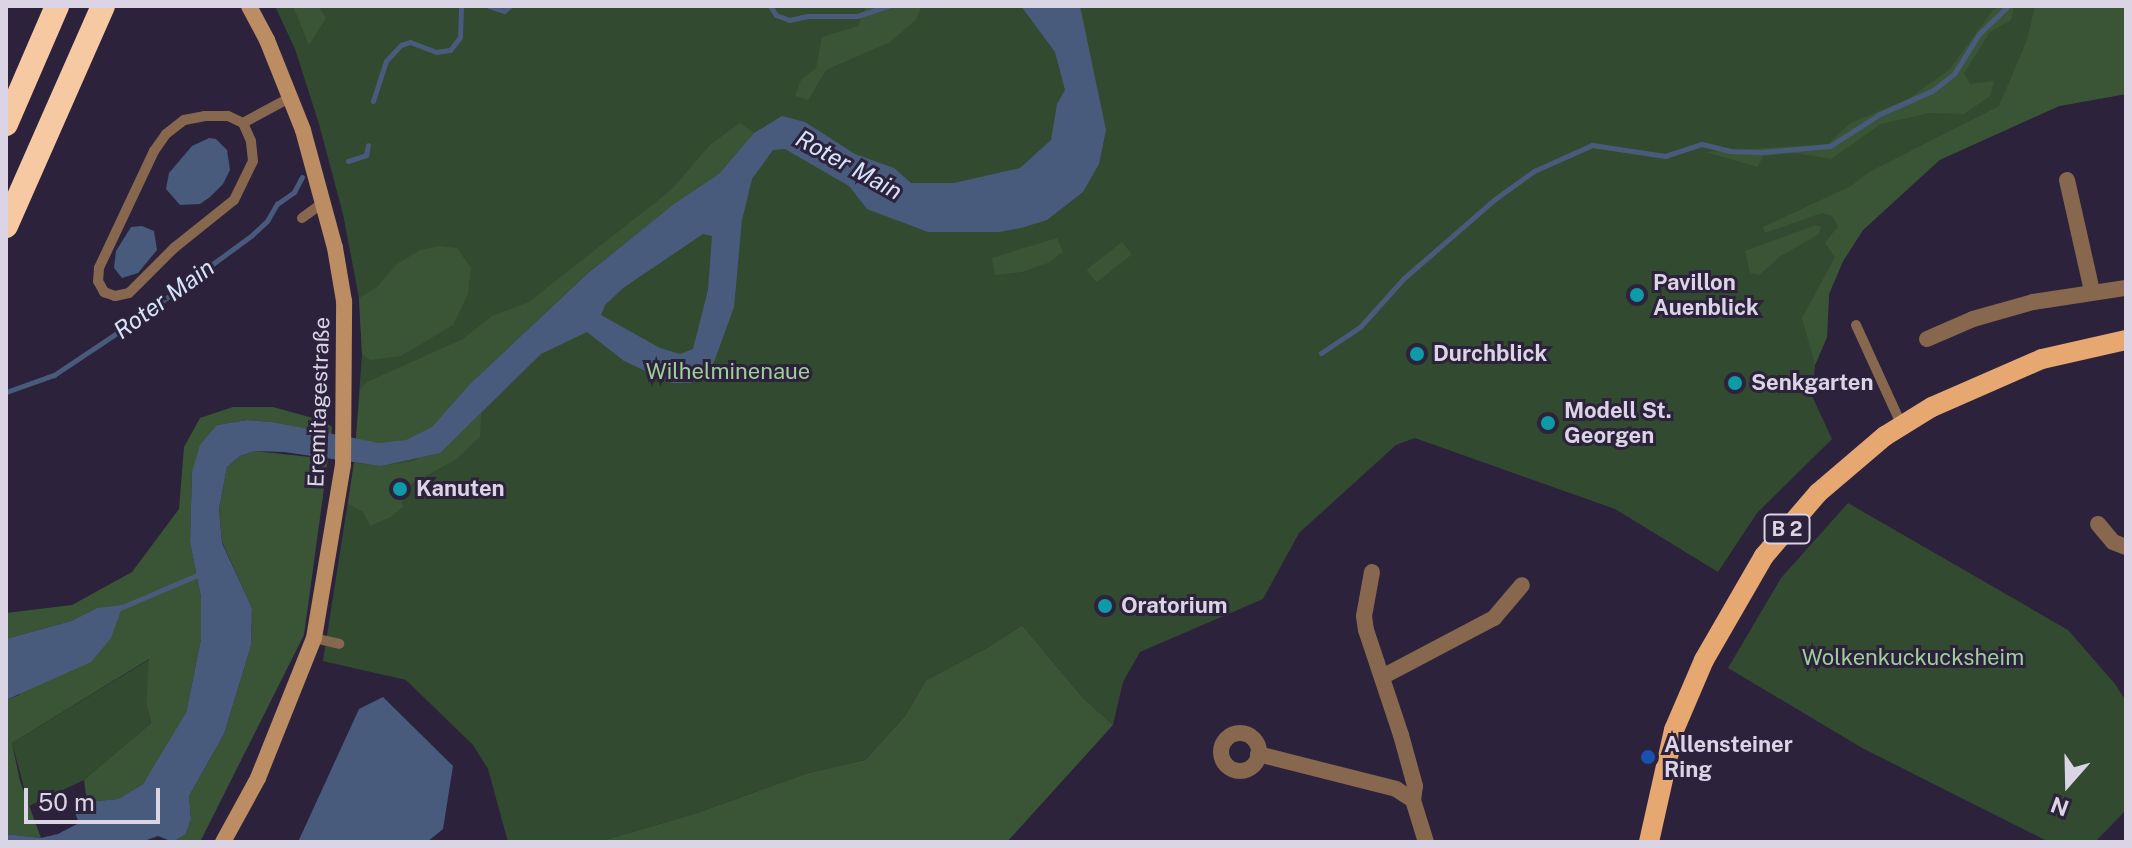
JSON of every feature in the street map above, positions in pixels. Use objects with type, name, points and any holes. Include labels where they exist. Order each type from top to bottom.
[{"type":"highway","points":[[6,124],[57,6]]},
{"type":"highway","points":[[6,226],[103,6]]},
{"type":"main road","name":"B 2","points":[[1649,842],[1674,730],[1727,614],[1764,556],[1805,507],[1847,466],[1932,407],[2042,359],[2126,340]]},
{"type":"street","name":"Eremitagestraße","points":[[223,842],[258,778],[314,638],[343,464],[344,301],[324,202],[291,97],[249,6]]},
{"type":"street","points":[[2067,180],[2092,291]]},
{"type":"street","points":[[1927,339],[1973,319],[2033,302],[2126,288]]},
{"type":"street","points":[[2098,524],[2113,542],[2126,547]]},
{"type":"street","points":[[1372,572],[1364,616],[1415,786],[1413,800],[1426,842]]},
{"type":"street","points":[[1382,677],[1494,618],[1522,585]]},
{"type":"street","points":[[1258,754],[1396,789],[1413,800]]},
{"type":"lane","points":[[243,123],[291,97]]},
{"type":"lane","points":[[205,116],[228,116],[243,123],[251,141],[253,161],[234,200],[174,248],[129,293],[115,296],[104,292],[98,281],[99,268],[154,151],[166,134],[184,120],[205,116]]},
{"type":"lane","points":[[302,218],[324,202]]},
{"type":"lane","points":[[1856,325],[1902,426]]},
{"type":"lane","points":[[314,638],[339,644]]},
{"type":"green space","name":"Wilhelminenaue","points":[[275,6],[2126,6],[2126,94],[2059,106],[1940,160],[1863,230],[1843,261],[1829,294],[1827,337],[1815,365],[1812,396],[1832,439],[1757,513],[1718,572],[1615,509],[1415,438],[1396,445],[1299,533],[1263,599],[1140,652],[1123,682],[1113,725],[1083,698],[1022,625],[987,648],[926,680],[905,716],[865,760],[808,773],[697,813],[598,842],[508,842],[488,769],[473,745],[406,680],[323,661],[354,463],[362,354],[359,298],[343,214],[319,124],[295,49]]},
{"type":"green space","points":[[293,6],[318,6],[326,18],[309,45]]},
{"type":"green space","points":[[866,6],[921,7],[916,20],[890,42],[826,70],[808,100],[795,96],[801,80],[816,68],[822,37],[858,26]]},
{"type":"green space","points":[[2000,6],[2014,6],[2011,20],[1990,32],[1964,73],[1970,84],[1994,81],[1990,96],[1964,114],[1930,113],[1881,124],[1831,159],[1795,153],[1763,156],[1758,167],[1705,152],[1828,144],[1851,123],[1910,98],[1949,70],[1993,10]]},
{"type":"green space","points":[[2035,6],[2126,6],[2126,94],[2059,106],[1939,160],[1863,230],[1843,261],[1829,294],[1827,337],[1815,365],[1802,318],[1835,257],[1825,243],[1838,226],[1832,216],[1822,213],[1765,233],[1763,227],[1851,186],[1869,172],[1999,106],[2027,40]]},
{"type":"green space","points":[[740,123],[754,133],[719,174],[674,204],[586,274],[470,384],[432,427],[406,440],[379,443],[356,440],[360,390],[367,382],[463,339],[492,316],[529,302],[671,190],[710,145]]},
{"type":"green space","points":[[1816,225],[1821,227],[1819,234],[1781,256],[1759,275],[1750,273],[1745,251]]},
{"type":"green space","points":[[1057,238],[1063,252],[1048,263],[1022,272],[995,275],[992,258]]},
{"type":"green space","points":[[1122,242],[1132,255],[1096,282],[1087,270]]},
{"type":"green space","points":[[439,246],[457,248],[471,268],[468,294],[453,325],[401,356],[370,360],[362,354],[359,298],[377,287],[397,264],[420,250]]},
{"type":"green space","points":[[233,407],[273,407],[324,421],[332,427],[331,436],[272,422],[247,420],[217,425],[192,472],[190,542],[201,597],[201,639],[186,713],[170,744],[143,784],[118,799],[87,802],[84,780],[151,723],[146,703],[149,659],[12,743],[20,781],[41,838],[6,834],[6,700],[19,695],[97,608],[71,621],[6,639],[6,613],[72,605],[132,572],[179,509],[184,447],[200,418]]},
{"type":"green space","points":[[481,413],[480,437],[455,460],[411,484],[400,496],[403,507],[391,517],[370,526],[363,512],[348,504],[354,463],[381,466],[414,461],[463,430]]},
{"type":"green space","points":[[255,451],[328,459],[304,635],[200,842],[173,842],[186,834],[191,819],[189,796],[224,734],[251,646],[252,608],[222,542],[219,509],[227,467],[240,456]]},
{"type":"green space","name":"Wolkenkuckucksheim","points":[[1848,503],[2068,630],[2115,684],[2126,701],[2126,810],[2095,842],[2049,842],[1864,749],[1728,668],[1781,578]]},
{"type":"green space","points":[[1022,625],[1083,698],[1113,725],[1007,842],[598,842],[697,813],[808,773],[865,760],[905,716],[926,680],[987,648]]},
{"type":"green space","points":[[150,659],[146,703],[151,723],[84,780],[29,806],[12,743]]},
{"type":"water","points":[[1021,6],[1080,6],[1106,130],[1099,164],[1083,192],[1047,220],[999,232],[928,232],[867,209],[849,186],[785,149],[773,150],[752,179],[742,220],[734,307],[714,362],[706,374],[690,383],[672,383],[624,361],[587,332],[541,354],[440,453],[381,466],[284,452],[255,451],[240,456],[227,467],[219,509],[222,543],[252,608],[251,646],[224,734],[189,796],[191,819],[186,834],[173,842],[158,836],[141,842],[6,842],[6,834],[41,838],[58,834],[79,823],[73,807],[87,802],[118,799],[143,784],[186,713],[201,639],[201,597],[190,542],[192,472],[200,445],[217,425],[247,420],[272,422],[379,443],[406,440],[432,427],[470,384],[587,274],[674,204],[719,174],[754,133],[782,116],[805,122],[855,154],[894,168],[911,183],[954,183],[1020,168],[1051,140],[1057,104],[1065,90],[1055,52]],"holes":[[[703,234],[712,236],[708,290],[693,349],[680,354],[660,348],[601,315],[605,305],[623,288]]]},
{"type":"water","points":[[209,138],[216,139],[227,150],[230,170],[223,184],[200,204],[180,205],[166,189],[169,173],[192,146]]},
{"type":"water","points":[[142,226],[154,231],[157,250],[138,273],[122,278],[114,268],[116,251],[131,227]]},
{"type":"water","points":[[123,605],[111,638],[91,662],[6,700],[6,639],[71,621],[97,608]]},
{"type":"water","points":[[383,697],[453,766],[443,829],[427,842],[298,842],[359,709]]},
{"type":"waterway","name":"Roter Main","points":[[373,101],[386,61],[401,45],[410,42],[436,52],[450,50],[460,37],[461,6]]},
{"type":"waterway","name":"Roter Main","points":[[489,6],[504,11],[510,6]]},
{"type":"waterway","name":"Roter Main","points":[[770,6],[776,15],[789,20],[808,16],[857,16],[888,6]]},
{"type":"waterway","points":[[1321,353],[1360,327],[1403,279],[1495,199],[1534,171],[1592,145],[1665,156],[1702,144],[1730,151],[1763,152],[1830,146],[1880,114],[1932,91],[1954,74],[1979,34],[2007,7]]},
{"type":"waterway","name":"Roter Main","points":[[348,161],[366,155],[368,145]]},
{"type":"waterway","name":"Roter Main","points":[[6,392],[54,375],[135,321],[252,235],[267,221],[277,204],[294,192],[302,177]]},
{"type":"waterway","name":"Roter Main","points":[[120,608],[202,573]]},
{"type":"place","name":"Pavillon Auenblick","points":[[1637,295]]},
{"type":"place","name":"Durchblick","points":[[1417,354]]},
{"type":"place","name":"Senkgarten","points":[[1735,383]]},
{"type":"place","name":"Modell St. Georgen","points":[[1548,423]]},
{"type":"place","name":"Kanuten","points":[[400,489]]},
{"type":"place","name":"Oratorium","points":[[1105,606]]},
{"type":"place","name":"Allensteiner Ring","points":[[1648,757]]}]
